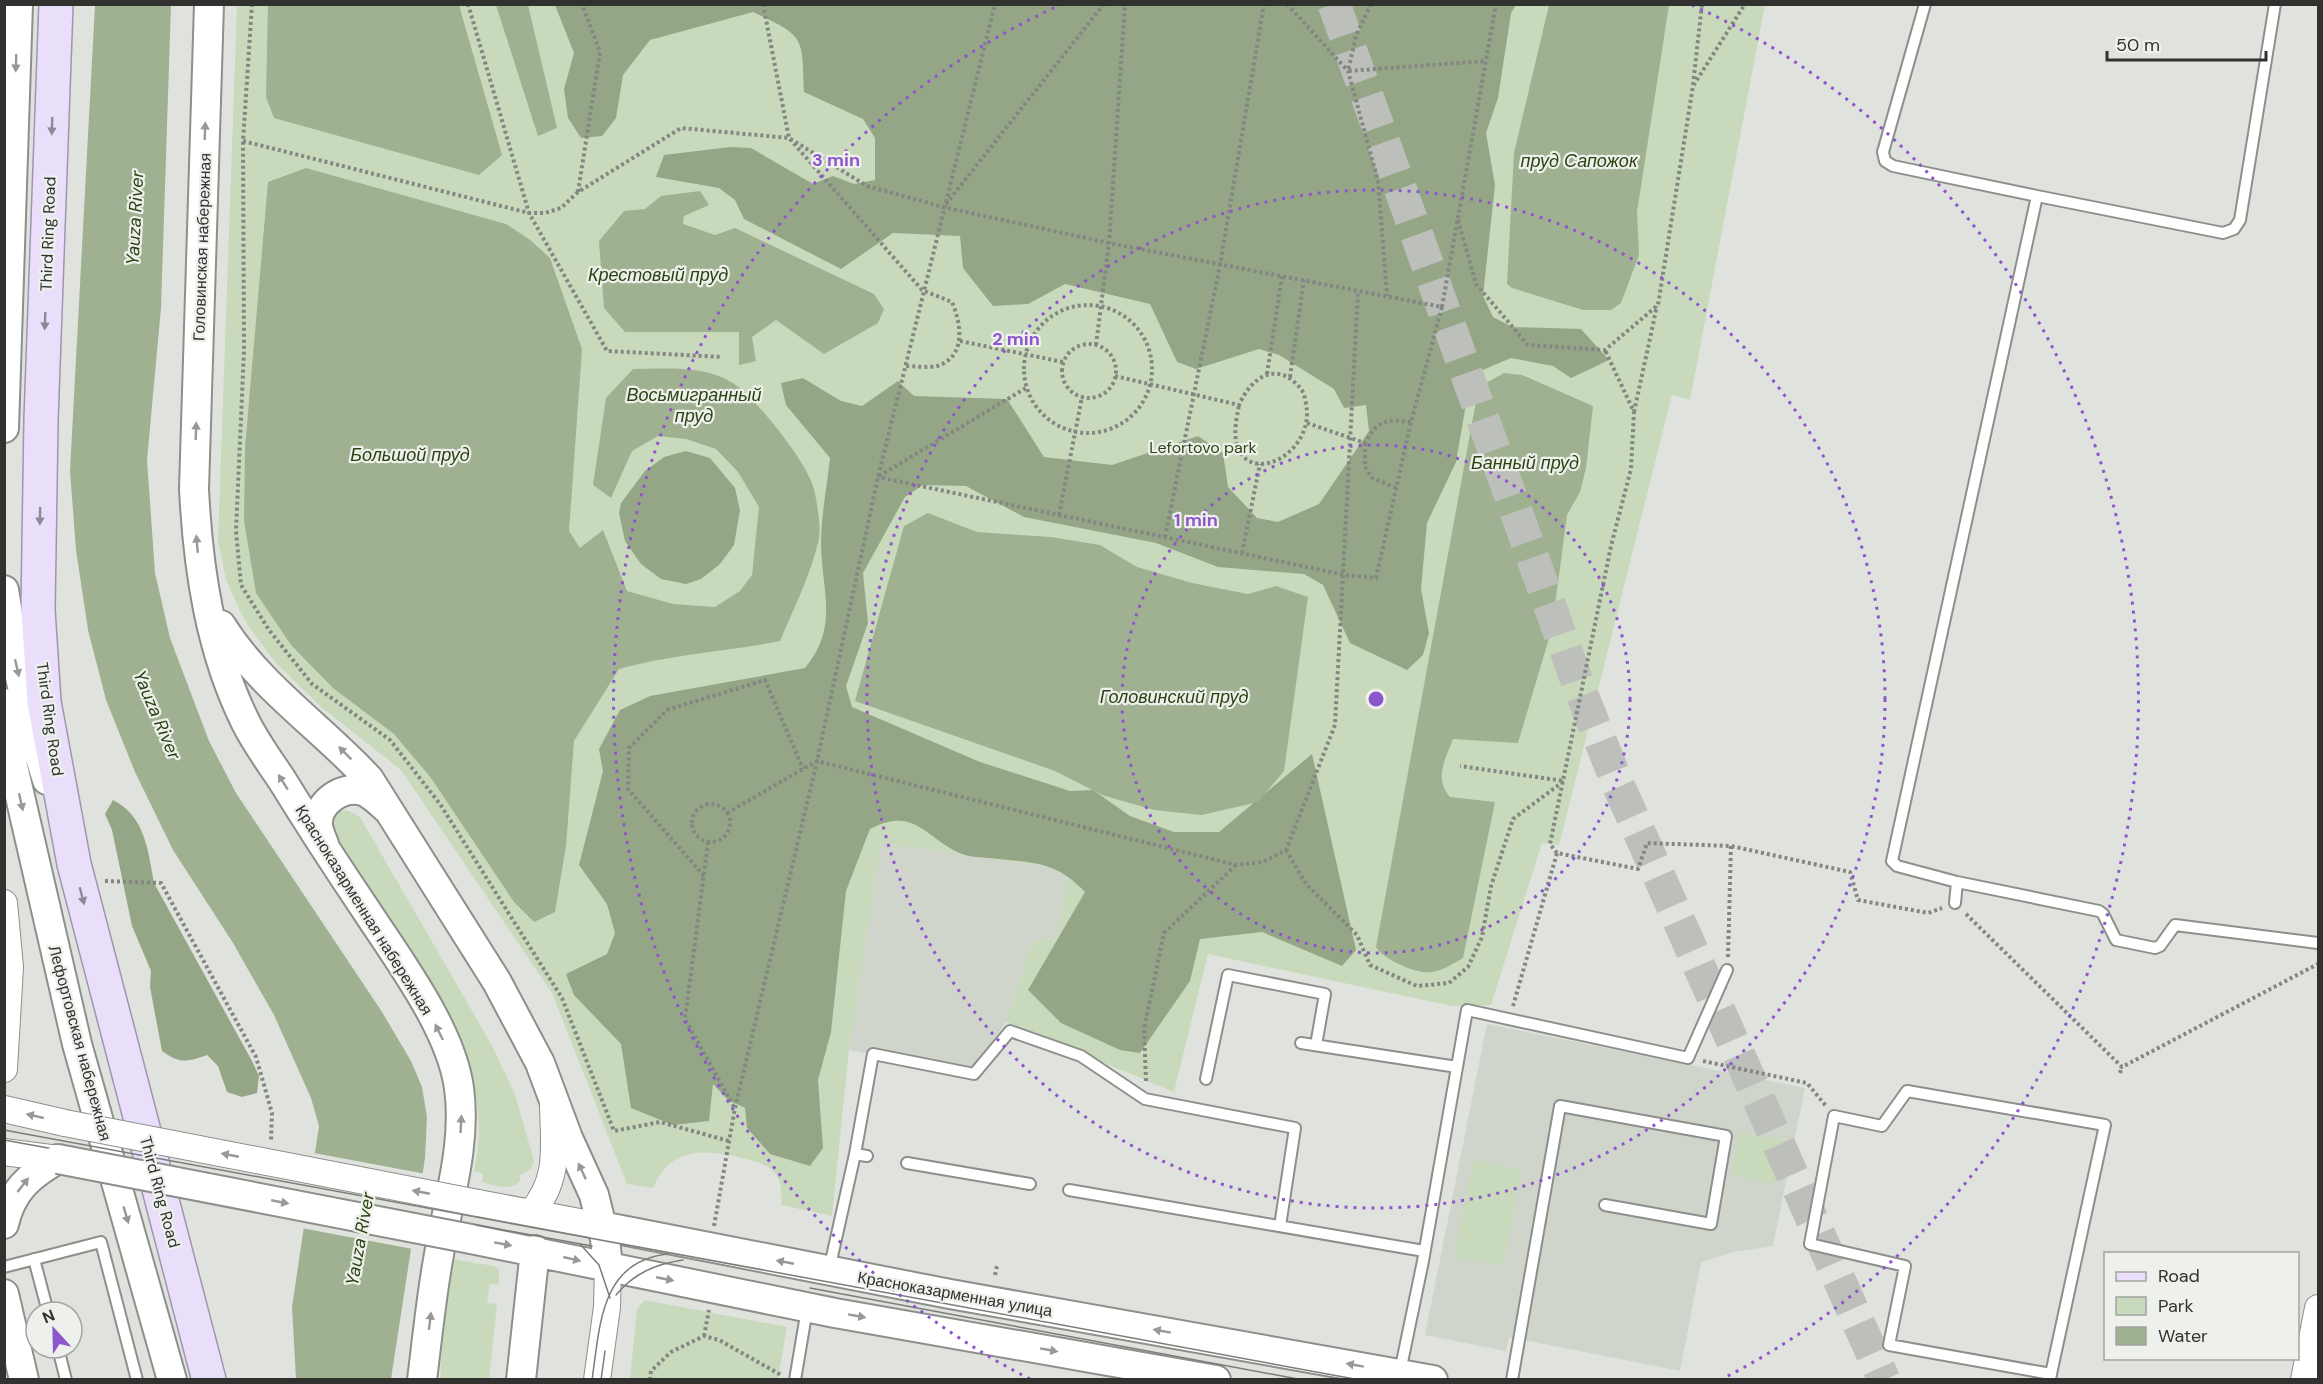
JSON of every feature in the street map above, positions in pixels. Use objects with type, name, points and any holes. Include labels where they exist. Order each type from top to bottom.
[{"type":"main road","points":[[4,428],[11,210],[10,102],[18,4]]},
{"type":"main road","points":[[11,210],[51,4]]},
{"type":"main road","name":"Third Ring Road","points":[[56,4],[41,420],[38,610],[44,702],[76,872],[209,1380]]},
{"type":"main road","name":"Головинская набережная","points":[[194,489],[209,4]]},
{"type":"main road","name":"Красноказарменная набережная","points":[[194,489],[197,547],[205,599],[218,646],[246,723],[325,849],[408,973],[450,1054],[459,1087],[462,1120],[457,1161],[438,1261],[422,1380]]},
{"type":"main road","points":[[4,590],[15,658],[34,741],[76,872]]},
{"type":"main road","points":[[205,599],[249,666],[345,752],[369,779],[394,815],[497,982],[540,1063],[594,1195],[602,1226],[608,1268]]},
{"type":"main road","name":"Лефортовская набережная","points":[[4,703],[15,777],[77,1044],[172,1380]]},
{"type":"main road","points":[[325,849],[318,826],[320,814],[326,802],[345,791],[362,791],[394,815]]},
{"type":"main road","points":[[4,1224],[14,1197],[30,1176],[58,1159],[535,1250],[608,1268],[808,1307],[1216,1380]]},
{"type":"main road","name":"Красноказарменная улица","points":[[602,1226],[828,1270],[1433,1380]]},
{"type":"main road","points":[[521,1380],[535,1250]]},
{"type":"main road","points":[[4,1294],[24,1380]]},
{"type":"street","points":[[4,903],[10,967],[4,1069]]},
{"type":"street","points":[[531,1213],[542,1200],[552,1177],[552,1097]]},
{"type":"street","name":"Красноказарменная улица","points":[[4,1110],[602,1226]]},
{"type":"street","points":[[4,1152],[58,1159]]},
{"type":"street","points":[[597,1380],[607,1307],[608,1268]]},
{"type":"street","points":[[2304,1380],[2319,1308]]},
{"type":"lane","points":[[1924,4],[1883,152],[1885,161],[1893,166],[2223,233],[2234,229],[2240,220],[2275,4]]},
{"type":"lane","points":[[2037,196],[1892,861],[1897,866],[1957,882],[2099,911],[2116,940],[2122,943],[2158,948],[2175,925],[2319,943]]},
{"type":"lane","points":[[1955,903],[1957,882]]},
{"type":"lane","points":[[1400,1374],[1467,1010],[1688,1058],[1727,970]]},
{"type":"lane","points":[[1206,1078],[1228,975],[1325,994],[1316,1045]]},
{"type":"lane","points":[[828,1270],[855,1154],[873,1054],[974,1074],[1010,1031],[1080,1056],[1144,1099],[1295,1128],[1280,1226]]},
{"type":"lane","points":[[1301,1043],[1457,1067]]},
{"type":"lane","points":[[1907,1091],[2105,1125],[2051,1377],[1889,1346],[1905,1266],[1810,1244],[1834,1116],[1882,1126],[1907,1091]]},
{"type":"lane","points":[[1512,1380],[1560,1106],[1726,1136],[1710,1224],[1605,1205]]},
{"type":"lane","points":[[855,1154],[867,1156]]},
{"type":"lane","points":[[907,1163],[1030,1184]]},
{"type":"lane","points":[[1069,1190],[1424,1251]]},
{"type":"lane","points":[[4,1267],[101,1242],[137,1380]]},
{"type":"lane","points":[[34,1259],[45,1300]]},
{"type":"lane","points":[[795,1380],[808,1307]]},
{"type":"lane","points":[[61,1360],[66,1380]]},
{"type":"path","points":[[252,4],[243,141],[244,350],[236,531],[241,585],[269,630],[312,684],[390,740],[440,804],[561,998],[614,1131],[660,1122],[729,1141]]},
{"type":"path","points":[[468,4],[529,213],[606,351],[722,357]]},
{"type":"path","points":[[578,192],[600,52],[582,4]]},
{"type":"path","points":[[763,4],[789,138],[922,290],[952,302],[960,320],[960,341],[953,354],[938,366],[904,366]]},
{"type":"path","points":[[709,1247],[735,1108],[817,761],[878,477],[922,290],[995,4]]},
{"type":"path","points":[[943,207],[1104,4]]},
{"type":"path","points":[[1096,345],[1109,243],[1125,4]]},
{"type":"path","points":[[1165,537],[1220,265],[1264,4]]},
{"type":"path","points":[[1287,4],[1348,71],[1378,181],[1387,296]]},
{"type":"path","points":[[1348,71],[1356,36],[1371,4]]},
{"type":"path","points":[[878,477],[1345,574],[1376,578],[1411,422],[1442,307],[1496,4]]},
{"type":"path","points":[[1702,4],[1693,86],[1658,305],[1634,412],[1631,469],[1611,546],[1550,844],[1557,853],[1638,869],[1647,843],[1731,846],[1851,872],[1858,900],[1928,913],[1955,903],[2122,1066]]},
{"type":"path","points":[[1693,86],[1745,4]]},
{"type":"path","points":[[1348,71],[1486,61]]},
{"type":"path","points":[[243,141],[529,213],[545,213],[561,208],[578,192],[681,128],[789,138],[867,186],[943,207],[1109,243],[1442,307]]},
{"type":"path","points":[[1458,220],[1476,284],[1528,345],[1605,350],[1658,305]]},
{"type":"path","points":[[1267,374],[1282,276]]},
{"type":"path","points":[[1290,377],[1304,280]]},
{"type":"path","points":[[727,813],[817,761],[1236,865],[1263,862],[1287,850],[1335,725],[1345,574],[1349,439],[1358,291]]},
{"type":"path","points":[[1077,306],[1102,306],[1121,314],[1137,327],[1148,345],[1153,365],[1150,386],[1140,407],[1122,424],[1100,432],[1076,432],[1054,424],[1037,409],[1026,388],[1025,356],[1035,333],[1053,315],[1077,306]]},
{"type":"path","points":[[960,341],[1063,362]]},
{"type":"path","points":[[1096,345],[1105,349],[1112,357],[1115,376],[1111,386],[1103,394],[1093,398],[1082,397],[1072,393],[1065,384],[1062,373],[1063,362],[1076,347],[1096,345]]},
{"type":"path","points":[[1605,350],[1634,412]]},
{"type":"path","points":[[1277,373],[1290,377],[1304,392],[1307,423],[1302,437],[1290,452],[1278,461],[1260,464],[1248,459],[1237,442],[1236,427],[1239,405],[1247,388],[1267,374],[1277,373]]},
{"type":"path","points":[[1115,376],[1239,405]]},
{"type":"path","points":[[878,477],[1026,388]]},
{"type":"path","points":[[1059,515],[1082,397]]},
{"type":"path","points":[[1396,488],[1371,478],[1365,467],[1365,444],[1374,427],[1389,419],[1411,422]]},
{"type":"path","points":[[1307,423],[1365,444]]},
{"type":"path","points":[[1242,553],[1260,464]]},
{"type":"path","points":[[704,876],[628,789],[630,748],[667,710],[765,680],[802,769]]},
{"type":"path","points":[[1460,766],[1564,781]]},
{"type":"path","points":[[1287,850],[1306,884],[1357,935],[1370,965],[1417,986],[1449,983],[1468,967],[1482,938],[1491,886],[1513,819],[1564,781]]},
{"type":"path","points":[[707,804],[722,807],[730,820],[727,835],[721,840],[708,842],[694,834],[692,827],[695,812],[707,804]]},
{"type":"path","points":[[708,842],[685,1019],[735,1108]]},
{"type":"path","points":[[1727,970],[1731,846]]},
{"type":"path","points":[[1509,1019],[1557,853]]},
{"type":"path","points":[[1144,1099],[1144,1029],[1164,933],[1236,865]]},
{"type":"path","points":[[76,872],[161,883],[256,1057],[272,1113],[271,1148]]},
{"type":"path","points":[[2120,1072],[2122,1066],[2319,964]]},
{"type":"path","points":[[1688,1058],[1807,1083],[1834,1116]]},
{"type":"path","points":[[995,1275],[997,1266]]},
{"type":"path","points":[[704,1336],[708,1314]]},
{"type":"path","points":[[650,1380],[651,1371],[671,1352],[704,1336],[719,1340],[790,1380]]},
{"type":"shaded area","points":[[881,843],[1069,869],[1057,937],[1032,942],[1006,1022],[970,1071],[849,1050]]},
{"type":"shaded area","points":[[1487,1024],[1805,1088],[1773,1246],[1734,1252],[1701,1262],[1680,1371],[1509,1337],[1506,1351],[1425,1335]]},
{"type":"green space","name":"Lefortovo park","points":[[237,5],[1765,5],[1690,400],[1672,395],[1559,845],[1542,843],[1491,1005],[1452,1006],[1208,954],[1174,1092],[1006,1022],[1032,942],[1057,937],[1069,869],[881,843],[849,1050],[832,1216],[781,1205],[780,1185],[772,1170],[765,1165],[728,1155],[702,1152],[690,1154],[669,1164],[660,1174],[653,1188],[627,1184],[552,993],[401,770],[320,706],[274,661],[245,621],[226,580],[218,541]]},
{"type":"green space","points":[[555,5],[1516,5],[1511,13],[1498,98],[1486,133],[1495,185],[1483,296],[1493,317],[1512,327],[1581,329],[1609,360],[1571,378],[1553,366],[1511,358],[1471,375],[1456,462],[1427,523],[1421,589],[1429,633],[1423,655],[1407,670],[1350,643],[1323,585],[1304,574],[1218,567],[1156,543],[1024,517],[966,486],[923,485],[905,497],[863,573],[868,623],[846,686],[852,707],[980,762],[1070,791],[1093,790],[1130,816],[1174,832],[1219,832],[1312,754],[1356,950],[1342,966],[1262,932],[1200,939],[1190,981],[1140,1053],[1120,1050],[1061,1023],[1028,990],[1085,892],[1074,881],[1063,873],[1041,864],[965,855],[911,823],[886,822],[870,829],[846,891],[831,1032],[818,1080],[823,1148],[810,1166],[770,1154],[747,1128],[745,1108],[728,1100],[713,1084],[709,1121],[673,1125],[631,1108],[621,1044],[574,995],[566,974],[607,954],[615,933],[607,904],[579,865],[603,771],[599,749],[620,710],[650,696],[805,668],[815,653],[822,638],[825,623],[821,534],[830,458],[786,405],[781,383],[803,378],[841,401],[862,406],[898,381],[914,396],[1007,399],[1044,457],[1112,465],[1198,436],[1223,453],[1228,487],[1257,518],[1278,522],[1319,504],[1369,431],[1366,405],[1344,408],[1334,389],[1279,355],[1259,349],[1196,369],[1177,362],[1150,304],[1065,284],[1028,304],[993,306],[963,268],[960,236],[893,233],[841,269],[744,219],[735,200],[719,188],[656,177],[664,155],[730,147],[751,148],[813,184],[833,176],[854,184],[875,180],[875,138],[863,119],[804,92],[801,48],[797,40],[783,27],[753,12],[650,40],[623,75],[616,118],[602,136],[581,138],[568,118],[564,89],[574,53]]},
{"type":"green space","points":[[686,451],[710,458],[735,488],[740,510],[734,545],[720,564],[701,579],[686,584],[661,579],[641,564],[625,541],[619,513],[621,503],[645,471],[664,457]]},
{"type":"green space","points":[[113,800],[132,815],[143,835],[154,883],[252,1061],[259,1076],[257,1093],[242,1097],[227,1092],[218,1066],[207,1055],[184,1061],[162,1051],[150,987],[151,971],[132,926],[112,830],[105,814]]},
{"type":"green space","points":[[347,810],[360,817],[490,1042],[515,1094],[534,1161],[531,1169],[520,1175],[520,1181],[512,1186],[502,1187],[482,1182],[483,1174],[474,1171],[479,1123],[477,1099],[465,1053],[434,988],[392,926],[335,834],[332,816],[336,812]]},
{"type":"green space","points":[[1739,1132],[1787,1141],[1778,1185],[1731,1175]]},
{"type":"green space","points":[[1473,1160],[1522,1170],[1503,1266],[1454,1257]]},
{"type":"green space","points":[[451,1259],[495,1266],[499,1270],[499,1285],[490,1284],[487,1303],[497,1304],[489,1379],[440,1380],[444,1309]]},
{"type":"green space","points":[[645,1300],[787,1327],[778,1379],[630,1379],[637,1309]]},
{"type":"water","name":"Yauza River","points":[[95,5],[171,5],[161,308],[147,460],[155,573],[170,638],[209,741],[236,793],[382,1012],[411,1061],[422,1087],[427,1117],[425,1158],[391,1379],[296,1379],[292,1307],[319,1126],[311,1098],[274,1015],[233,943],[173,850],[135,772],[106,700],[88,630],[76,550],[70,471]]},
{"type":"water","points":[[268,5],[459,5],[502,155],[479,175],[274,118],[266,97]]},
{"type":"water","points":[[496,5],[528,5],[557,128],[538,136]]},
{"type":"water","name":"пруд Сапожок","points":[[1549,5],[1669,5],[1637,212],[1639,255],[1621,303],[1611,310],[1583,310],[1512,288],[1507,284],[1514,153]]},
{"type":"water","name":"Большой пруд","points":[[306,168],[506,224],[529,239],[550,258],[582,349],[569,531],[580,548],[603,530],[627,591],[673,604],[715,607],[740,591],[752,575],[759,507],[738,472],[716,449],[686,439],[658,436],[632,451],[611,498],[593,485],[606,398],[633,369],[696,370],[731,382],[753,401],[779,431],[802,463],[814,489],[819,539],[807,578],[780,641],[659,660],[619,669],[574,741],[566,846],[555,912],[534,922],[514,902],[431,778],[394,734],[333,688],[291,645],[256,593],[244,521],[245,448],[268,182]]},
{"type":"water","name":"Крестовый пруд","points":[[700,191],[709,205],[684,216],[683,224],[715,235],[735,228],[874,294],[884,309],[878,323],[824,354],[776,320],[752,337],[756,361],[739,365],[739,332],[625,332],[604,308],[599,241],[624,211],[645,209],[661,196]]},
{"type":"water","name":"Банный пруд","points":[[1504,373],[1522,375],[1593,406],[1586,468],[1580,492],[1567,515],[1552,628],[1518,743],[1453,739],[1444,762],[1443,783],[1450,797],[1495,802],[1463,958],[1440,970],[1418,971],[1393,961],[1376,947],[1477,396],[1488,382]]},
{"type":"water","name":"Головинский пруд","points":[[928,513],[977,532],[1051,537],[1100,545],[1137,567],[1192,583],[1248,594],[1276,586],[1308,597],[1284,771],[1258,802],[1202,815],[1154,810],[1102,795],[1055,771],[855,701],[904,526]]},
{"type":"pier","points":[[314,1153],[426,1174],[413,1249],[301,1228]]},
{"type":"tunnel","points":[[1334,4],[1579,687],[1616,780],[1884,1380]]},
{"type":"tram line","points":[[4,1130],[1360,1380]]},
{"type":"tram line","points":[[4,1140],[592,1246]]},
{"type":"tram line","points":[[580,1244],[599,1265],[610,1298]]},
{"type":"tram line","points":[[592,1380],[602,1318],[616,1283],[629,1269],[646,1259],[668,1254]]},
{"type":"tram line","points":[[616,1295],[638,1275],[664,1264],[683,1260]]},
{"type":"tram line","points":[[810,1288],[1303,1380]]},
{"type":"tram line","points":[[601,1380],[605,1351]]},
{"type":"water label","name":"Восьмигранный пруд","points":[[694,405]]}]
